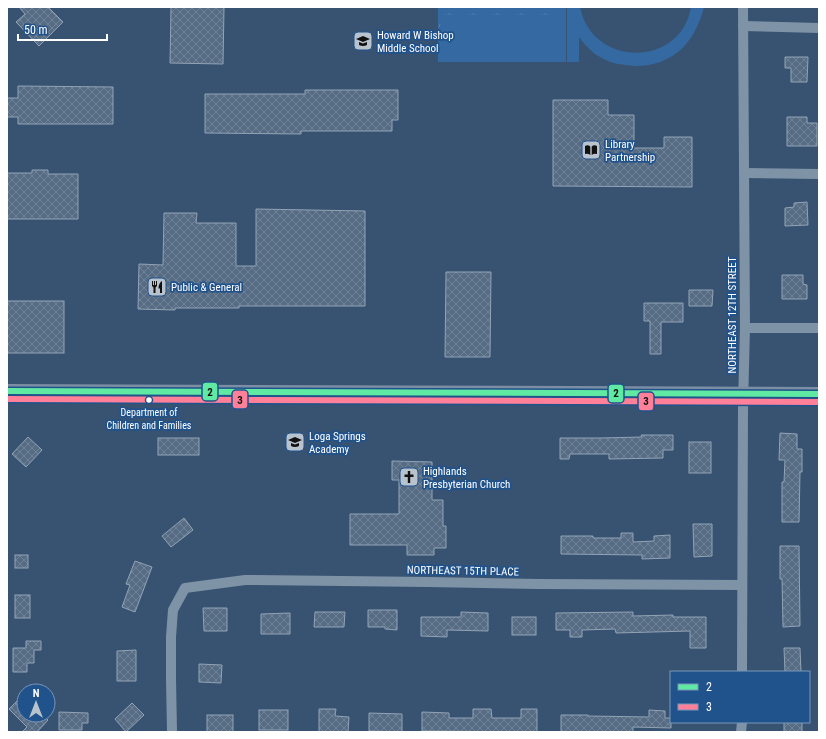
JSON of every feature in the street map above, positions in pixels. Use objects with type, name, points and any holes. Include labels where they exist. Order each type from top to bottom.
[{"type":"street","name":"NORTHEAST 12TH STREET","points":[[742,671],[743,394],[745,328],[743,7]]},
{"type":"street","points":[[743,26],[819,28]]},
{"type":"street","points":[[744,173],[819,174]]},
{"type":"street","points":[[745,328],[819,328]]},
{"type":"street","points":[[7,391],[148,390],[819,394]]},
{"type":"street","name":"NORTHEAST 15TH PLACE","points":[[172,732],[171,651],[173,610],[185,588],[245,580],[742,585]]},
{"type":"green space","points":[[438,7],[566,7],[566,62],[438,62]]},
{"type":"green space","points":[[567,7],[580,7],[588,27],[601,41],[618,50],[636,53],[655,50],[671,41],[684,27],[691,7],[704,7],[695,31],[681,50],[672,57],[661,62],[635,66],[610,62],[598,56],[592,52],[579,37],[579,62],[567,62]]},
{"type":"green space","points":[[445,15],[464,15],[464,58],[444,58]]},
{"type":"green space","points":[[469,15],[489,15],[488,58],[469,58]]},
{"type":"green space","points":[[494,15],[513,15],[513,58],[494,58]]},
{"type":"green space","points":[[518,15],[537,15],[537,58],[518,58]]},
{"type":"green space","points":[[542,15],[561,15],[561,58],[542,58]]},
{"type":"building","points":[[19,7],[48,7],[63,22],[39,46],[16,22],[25,14]]},
{"type":"building","points":[[171,7],[224,7],[223,64],[170,63]]},
{"type":"building","points":[[785,57],[808,57],[807,82],[791,82],[791,68],[785,68]]},
{"type":"building","points":[[18,86],[113,87],[113,124],[18,124],[18,117],[7,117],[7,98],[18,98]]},
{"type":"building","points":[[305,90],[398,90],[398,120],[392,120],[392,131],[301,131],[301,134],[205,133],[205,94],[305,94]]},
{"type":"building","points":[[553,100],[608,100],[608,115],[634,115],[634,148],[664,148],[664,137],[692,137],[692,187],[553,186]]},
{"type":"building","points":[[787,117],[807,117],[807,123],[817,123],[817,146],[787,146]]},
{"type":"building","points":[[32,170],[48,170],[48,174],[78,174],[78,219],[7,219],[7,173],[32,173]]},
{"type":"building","points":[[807,202],[808,225],[785,226],[785,208],[794,207],[794,203]]},
{"type":"building","points":[[256,209],[365,211],[365,306],[239,306],[239,308],[175,308],[175,310],[138,309],[139,264],[163,265],[164,213],[197,213],[196,223],[236,223],[236,266],[256,266]]},
{"type":"building","points":[[446,272],[491,272],[490,357],[445,357]]},
{"type":"building","points":[[782,275],[803,275],[803,284],[807,285],[807,299],[782,299]]},
{"type":"building","points":[[689,290],[713,290],[712,306],[689,306]]},
{"type":"building","points":[[7,301],[64,301],[64,353],[7,353]]},
{"type":"building","points":[[644,303],[683,303],[683,322],[661,322],[661,354],[650,354],[650,321],[644,321]]},
{"type":"building","points":[[780,433],[797,434],[797,449],[802,449],[799,522],[782,522],[782,482],[784,482],[785,460],[779,460]]},
{"type":"building","points":[[641,435],[673,435],[673,450],[663,450],[663,458],[609,459],[609,454],[570,454],[569,459],[560,459],[560,438],[642,437]]},
{"type":"building","points":[[28,437],[42,450],[26,467],[12,454]]},
{"type":"building","points":[[158,438],[199,438],[199,455],[158,455]]},
{"type":"building","points":[[689,442],[711,442],[711,473],[689,473]]},
{"type":"building","points":[[392,461],[432,462],[432,500],[443,500],[443,526],[446,526],[446,548],[434,548],[434,555],[407,555],[407,545],[350,545],[350,514],[399,514],[399,480],[392,480]]},
{"type":"building","points":[[184,518],[193,530],[171,547],[162,536]]},
{"type":"building","points":[[693,524],[712,524],[712,556],[694,557]]},
{"type":"building","points":[[621,533],[633,533],[633,542],[654,541],[654,536],[670,535],[670,558],[642,559],[642,555],[561,554],[561,536],[621,538]]},
{"type":"building","points":[[780,546],[799,546],[800,626],[783,627],[782,579],[780,579]]},
{"type":"building","points":[[15,555],[28,555],[28,568],[15,568]]},
{"type":"building","points":[[135,561],[152,567],[135,612],[122,607],[130,585],[126,584]]},
{"type":"building","points":[[15,595],[30,595],[30,618],[15,618]]},
{"type":"building","points":[[203,608],[227,608],[227,631],[204,631]]},
{"type":"building","points":[[368,610],[397,610],[397,630],[385,629],[385,627],[368,627]]},
{"type":"building","points":[[315,612],[345,612],[344,627],[314,627]]},
{"type":"building","points":[[461,612],[488,613],[488,631],[447,630],[447,637],[421,636],[421,617],[461,617]]},
{"type":"building","points":[[633,612],[633,616],[673,615],[673,617],[706,617],[706,648],[690,648],[690,631],[616,633],[615,629],[582,630],[582,637],[570,637],[570,630],[556,630],[556,613]]},
{"type":"building","points":[[290,613],[290,634],[261,634],[261,614]]},
{"type":"building","points":[[512,617],[536,617],[536,635],[512,635]]},
{"type":"building","points":[[26,641],[41,641],[41,650],[34,650],[34,663],[27,663],[27,672],[13,672],[13,648],[26,648]]},
{"type":"building","points":[[784,648],[800,648],[801,671],[785,671]]},
{"type":"building","points":[[136,650],[136,681],[117,681],[117,651]]},
{"type":"building","points":[[199,664],[222,665],[221,683],[199,682]]},
{"type":"building","points":[[16,702],[16,716],[9,709]]},
{"type":"building","points":[[132,703],[144,715],[126,732],[115,719]]},
{"type":"building","points":[[319,709],[336,709],[335,716],[349,717],[348,732],[319,732]]},
{"type":"building","points":[[473,709],[491,709],[492,718],[521,718],[521,709],[537,709],[537,732],[422,731],[422,712],[449,713],[449,718],[473,718]]},
{"type":"building","points":[[259,710],[288,710],[288,730],[259,730]]},
{"type":"building","points":[[649,710],[665,711],[665,718],[670,718],[671,728],[633,727],[633,732],[561,732],[561,715],[649,717]]},
{"type":"building","points":[[59,712],[88,713],[88,723],[82,723],[82,730],[59,730]]},
{"type":"building","points":[[369,713],[402,714],[402,732],[369,731]]},
{"type":"building","points":[[207,715],[233,715],[233,732],[207,732]]},
{"type":"building","points":[[23,723],[45,723],[37,732],[22,732],[27,727]]},
{"type":"building","points":[[784,723],[802,723],[802,732],[784,732]]},
{"type":"transit line","name":"2","points":[[7,391],[819,394]]},
{"type":"transit line","name":"3","points":[[7,399],[819,402]]},
{"type":"place","name":"Howard W Bishop Middle School","points":[[363,41]]},
{"type":"place","name":"Library Partnership","points":[[591,150]]},
{"type":"place","name":"Public & General","points":[[157,287]]},
{"type":"place","name":"Department of Children and Families","points":[[149,400]]},
{"type":"place","name":"Loga Springs Academy","points":[[295,442]]},
{"type":"place","name":"Highlands Presbyterian Church","points":[[409,477]]}]
